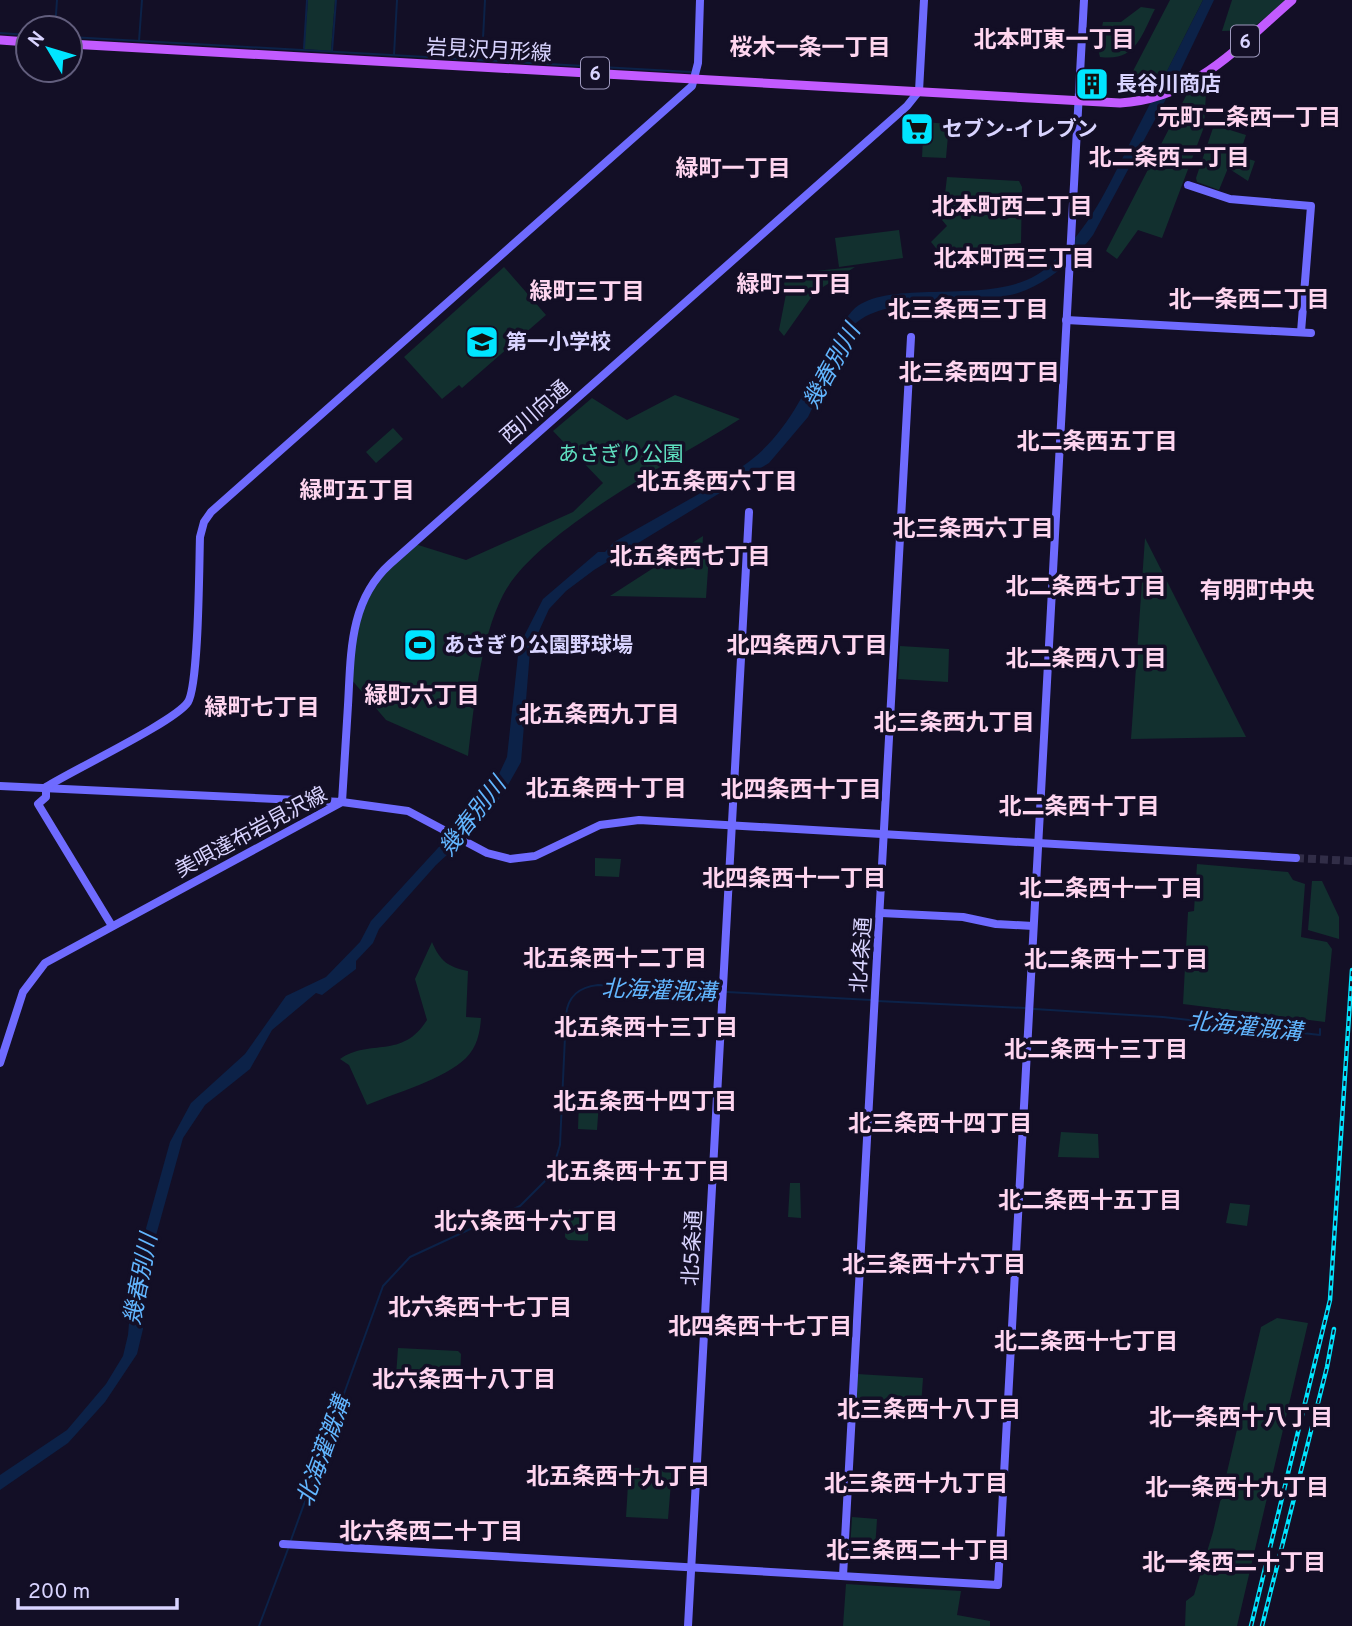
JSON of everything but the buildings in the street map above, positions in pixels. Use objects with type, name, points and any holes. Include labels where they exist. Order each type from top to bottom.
[{"type":"main road","name":"岩見沢月形線","points":[[84,45],[1120,103],[1162,96],[1196,81],[1292,0]]},
{"type":"street","points":[[46,787],[165,720],[190,699],[194,675],[201,532],[211,512],[692,86],[697,78],[700,0]]},
{"type":"street","points":[[919,91],[924,0]]},
{"type":"street","points":[[283,1544],[998,1585],[1084,0]]},
{"type":"street","name":"西川向通","points":[[342,802],[353,633],[362,602],[378,575],[900,113],[919,91]]},
{"type":"street","points":[[1188,185],[1230,199],[1311,206],[1301,332]]},
{"type":"street","points":[[1066,320],[1311,333]]},
{"type":"street","name":"北4条通","points":[[844,1576],[911,337]]},
{"type":"street","name":"北5条通","points":[[688,1626],[749,512]]},
{"type":"street","points":[[0,786],[342,802]]},
{"type":"street","points":[[46,787],[46,797],[38,804],[38,808],[112,926]]},
{"type":"street","name":"美唄達布岩見沢線","points":[[0,1063],[20,999],[36,972],[50,959],[342,802],[396,808],[428,820],[499,857],[522,859],[612,822],[639,820],[1296,858]]},
{"type":"street","points":[[881,913],[962,917],[996,924],[1033,926]]},
{"type":"green space","points":[[308,0],[335,0],[331,51],[304,49]]},
{"type":"green space","points":[[1170,0],[1203,0],[1157,91],[1120,96]]},
{"type":"green space","points":[[1232,0],[1287,0],[1250,30],[1222,31]]},
{"type":"green space","points":[[1141,7],[1155,9],[1136,45],[1122,55],[1100,57],[1098,49],[1103,22],[1121,22]]},
{"type":"green space","points":[[1198,85],[1206,93],[1204,127],[1162,238],[1138,230],[1117,259],[1106,251],[1188,92]]},
{"type":"green space","points":[[924,122],[949,124],[946,158],[922,157]]},
{"type":"green space","points":[[1214,125],[1246,135],[1239,156],[1255,161],[1248,181],[1228,168],[1219,190],[1197,182],[1196,178]]},
{"type":"green space","points":[[947,177],[1019,181],[1022,187],[1021,243],[940,253],[931,242],[947,226],[942,220]]},
{"type":"green space","points":[[899,230],[903,258],[839,267],[835,238]]},
{"type":"green space","points":[[504,267],[546,315],[462,388],[459,385],[442,399],[404,357]]},
{"type":"green space","points":[[855,267],[815,292],[784,336],[779,330],[786,294],[784,283],[794,273]]},
{"type":"green space","name":"あさぎり公園","points":[[675,395],[740,419],[575,522],[520,571],[503,595],[483,653],[468,756],[386,720],[351,679],[356,629],[375,583],[415,544],[466,560],[573,512],[603,483],[553,431],[592,398],[627,420]]},
{"type":"green space","points":[[393,428],[403,439],[376,463],[366,452]]},
{"type":"green space","points":[[703,536],[702,554],[709,555],[706,598],[610,596]]},
{"type":"green space","points":[[1145,538],[1246,737],[1131,739]]},
{"type":"green space","points":[[900,646],[949,649],[948,682],[898,679]]},
{"type":"green space","points":[[595,858],[621,859],[619,877],[595,876]]},
{"type":"green space","points":[[1197,864],[1288,872],[1293,880],[1305,884],[1301,937],[1327,942],[1332,949],[1325,1022],[1183,1004],[1188,912],[1194,911]]},
{"type":"green space","points":[[1312,881],[1322,881],[1339,917],[1339,939],[1308,930]]},
{"type":"green space","points":[[432,942],[446,962],[468,971],[466,1017],[481,1018],[479,1034],[470,1054],[446,1073],[367,1105],[349,1065],[340,1059],[351,1053],[407,1040],[427,1020],[415,979]]},
{"type":"green space","points":[[579,1101],[599,1102],[597,1130],[578,1129]]},
{"type":"green space","points":[[1061,1132],[1098,1134],[1099,1158],[1058,1157]]},
{"type":"green space","points":[[790,1183],[800,1183],[801,1218],[788,1217]]},
{"type":"green space","points":[[1230,1203],[1250,1205],[1247,1226],[1226,1223]]},
{"type":"green space","points":[[570,1209],[589,1211],[588,1241],[568,1240],[565,1237],[566,1212]]},
{"type":"green space","points":[[1277,1318],[1308,1323],[1237,1626],[1185,1626],[1186,1601],[1194,1595],[1213,1532],[1261,1327]]},
{"type":"green space","points":[[398,1348],[458,1351],[461,1354],[460,1378],[396,1376]]},
{"type":"green space","points":[[857,1374],[923,1378],[921,1407],[856,1403]]},
{"type":"green space","points":[[629,1468],[672,1470],[668,1519],[626,1517]]},
{"type":"green space","points":[[852,1517],[877,1519],[875,1550],[850,1549]]},
{"type":"green space","points":[[846,1584],[961,1591],[957,1615],[990,1621],[990,1626],[843,1626]]},
{"type":"water","name":"幾春別川","points":[[1203,0],[1214,0],[1173,86],[1093,235],[1069,262],[1050,277],[1018,293],[906,305],[866,316],[852,327],[808,417],[769,463],[594,570],[566,591],[549,609],[530,651],[521,762],[503,794],[475,829],[436,865],[379,929],[373,943],[356,961],[356,969],[322,995],[316,993],[272,1030],[250,1069],[205,1105],[183,1138],[147,1268],[143,1329],[137,1354],[105,1402],[68,1443],[0,1490],[0,1475],[67,1430],[106,1384],[123,1356],[128,1335],[133,1277],[140,1250],[170,1142],[191,1103],[245,1054],[286,996],[326,977],[360,942],[371,921],[492,789],[507,757],[519,646],[543,599],[598,552],[605,552],[614,542],[713,486],[714,481],[736,471],[754,458],[784,426],[828,347],[833,344],[845,320],[855,308],[872,299],[894,294],[1001,287],[1025,281],[1045,269],[1075,238],[1098,206]]},
{"type":"waterway","points":[[56,14],[57,0]]},
{"type":"waterway","points":[[139,41],[142,0]]},
{"type":"waterway","points":[[304,48],[307,0]]},
{"type":"waterway","points":[[332,51],[336,0]]},
{"type":"waterway","points":[[394,55],[397,0]]},
{"type":"waterway","points":[[482,58],[485,0]]},
{"type":"waterway","points":[[0,33],[14,34]]},
{"type":"waterway","points":[[84,38],[691,72]]},
{"type":"waterway","name":"北海灌漑溝","points":[[291,1540],[383,1286],[410,1257],[520,1206],[551,1175],[560,1145],[566,1015],[572,997],[580,990],[598,985],[721,992]]},
{"type":"waterway","name":"北海灌漑溝","points":[[727,992],[871,1000]]},
{"type":"waterway","name":"北海灌漑溝","points":[[877,1001],[1025,1008]]},
{"type":"waterway","name":"北海灌漑溝","points":[[1034,1009],[1163,1017],[1320,1035],[1320,1029]]},
{"type":"waterway","name":"北海灌漑溝","points":[[259,1626],[288,1549]]},
{"type":"tunnel","points":[[1296,858],[1352,861]]},
{"type":"railway","points":[[1251,1626],[1330,1300],[1352,970]]},
{"type":"railway","points":[[1262,1626],[1327,1367],[1334,1329]]},
{"type":"place","name":"長谷川商店","points":[[1092,84]]},
{"type":"place","name":"セブン-イレブン","points":[[917,129]]},
{"type":"place","name":"第一小学校","points":[[482,342]]},
{"type":"place","name":"あさぎり公園野球場","points":[[420,645]]},
{"type":"district","name":"北本町東一丁目","points":[[1054,39]]},
{"type":"district","name":"桜木一条一丁目","points":[[810,47]]},
{"type":"district","name":"元町二条西一丁目","points":[[1249,117]]},
{"type":"district","name":"北二条西二丁目","points":[[1169,157]]},
{"type":"district","name":"緑町一丁目","points":[[733,168]]},
{"type":"district","name":"北本町西二丁目","points":[[1012,206]]},
{"type":"district","name":"北本町西三丁目","points":[[1014,258]]},
{"type":"district","name":"緑町二丁目","points":[[794,284]]},
{"type":"district","name":"緑町三丁目","points":[[587,291]]},
{"type":"district","name":"北一条西二丁目","points":[[1249,299]]},
{"type":"district","name":"北三条西三丁目","points":[[968,309]]},
{"type":"district","name":"北三条西四丁目","points":[[979,372]]},
{"type":"district","name":"北二条西五丁目","points":[[1097,441]]},
{"type":"district","name":"北五条西六丁目","points":[[717,481]]},
{"type":"district","name":"緑町五丁目","points":[[357,490]]},
{"type":"district","name":"北三条西六丁目","points":[[973,528]]},
{"type":"district","name":"北五条西七丁目","points":[[690,556]]},
{"type":"district","name":"北二条西七丁目","points":[[1086,586]]},
{"type":"district","name":"有明町中央","points":[[1257,590]]},
{"type":"district","name":"北四条西八丁目","points":[[807,645]]},
{"type":"district","name":"北二条西八丁目","points":[[1086,658]]},
{"type":"district","name":"緑町六丁目","points":[[422,695]]},
{"type":"district","name":"緑町七丁目","points":[[262,707]]},
{"type":"district","name":"北五条西九丁目","points":[[599,714]]},
{"type":"district","name":"北三条西九丁目","points":[[954,722]]},
{"type":"district","name":"北五条西十丁目","points":[[606,788]]},
{"type":"district","name":"北四条西十丁目","points":[[801,789]]},
{"type":"district","name":"北二条西十丁目","points":[[1079,806]]},
{"type":"district","name":"北四条西十一丁目","points":[[794,878]]},
{"type":"district","name":"北二条西十一丁目","points":[[1111,888]]},
{"type":"district","name":"北五条西十二丁目","points":[[615,958]]},
{"type":"district","name":"北二条西十二丁目","points":[[1116,959]]},
{"type":"district","name":"北五条西十三丁目","points":[[646,1027]]},
{"type":"district","name":"北二条西十三丁目","points":[[1096,1049]]},
{"type":"district","name":"北五条西十四丁目","points":[[645,1101]]},
{"type":"district","name":"北三条西十四丁目","points":[[940,1123]]},
{"type":"district","name":"北五条西十五丁目","points":[[638,1171]]},
{"type":"district","name":"北二条西十五丁目","points":[[1090,1200]]},
{"type":"district","name":"北六条西十六丁目","points":[[526,1221]]},
{"type":"district","name":"北三条西十六丁目","points":[[934,1264]]},
{"type":"district","name":"北六条西十七丁目","points":[[480,1307]]},
{"type":"district","name":"北四条西十七丁目","points":[[760,1326]]},
{"type":"district","name":"北二条西十七丁目","points":[[1086,1341]]},
{"type":"district","name":"北六条西十八丁目","points":[[464,1379]]},
{"type":"district","name":"北三条西十八丁目","points":[[929,1409]]},
{"type":"district","name":"北一条西十八丁目","points":[[1241,1417]]},
{"type":"district","name":"北五条西十九丁目","points":[[618,1476]]},
{"type":"district","name":"北三条西十九丁目","points":[[916,1483]]},
{"type":"district","name":"北一条西十九丁目","points":[[1237,1487]]},
{"type":"district","name":"北六条西二十丁目","points":[[431,1531]]},
{"type":"district","name":"北三条西二十丁目","points":[[918,1550]]},
{"type":"district","name":"北一条西二十丁目","points":[[1234,1562]]}]
